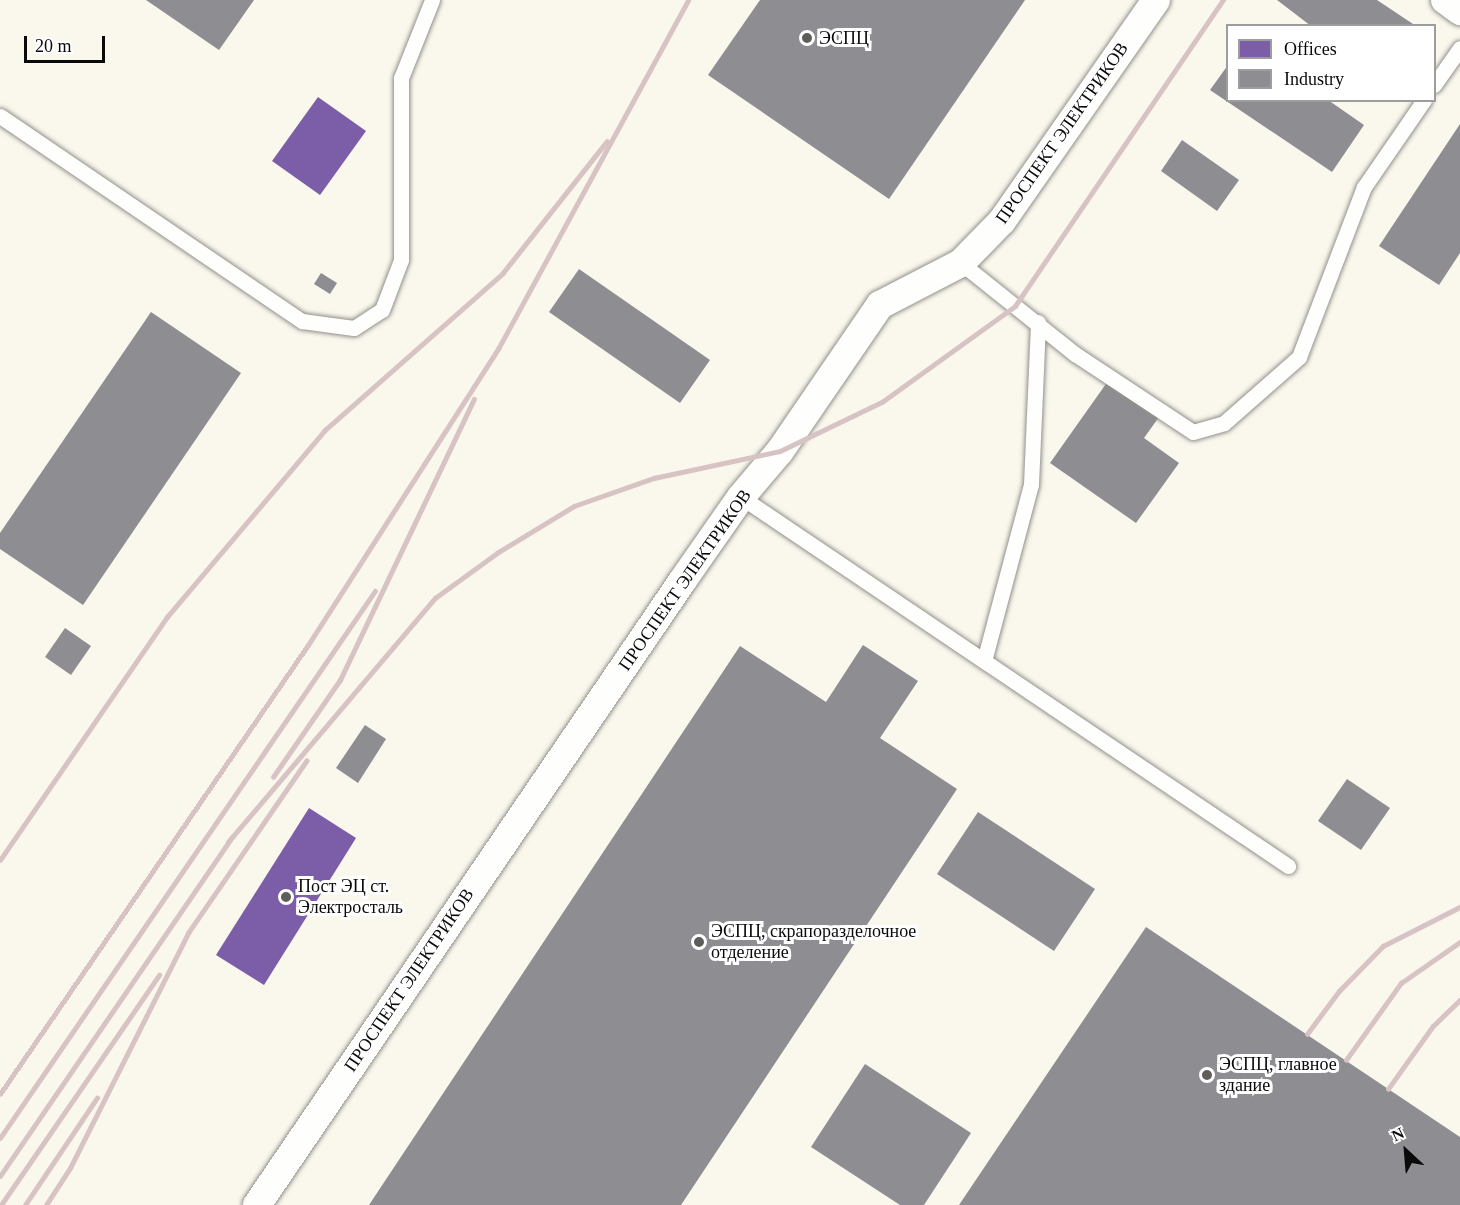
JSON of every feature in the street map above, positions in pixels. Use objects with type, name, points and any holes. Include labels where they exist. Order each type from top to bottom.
[{"type":"street","name":"ПРОСПЕКТ ЭЛЕКТРИКОВ","points":[[257,1205],[741,497],[780,451],[880,305],[961,263],[1002,220],[1156,0]]},
{"type":"street","points":[[1445,0],[1460,11]]},
{"type":"lane","points":[[0,116],[302,321],[354,328],[382,310],[401,260],[401,78],[432,0]]},
{"type":"lane","points":[[1436,82],[1460,48]]},
{"type":"lane","points":[[961,263],[1038,322],[1075,354],[1193,432],[1224,423],[1299,357],[1364,187],[1423,102]]},
{"type":"lane","points":[[984,661],[1031,484],[1038,322]]},
{"type":"lane","points":[[741,497],[1288,866]]},
{"type":"building: Offices","points":[[318,97],[366,131],[320,195],[272,161]]},
{"type":"building: Offices","name":"Пост ЭЦ ст. Электросталь","points":[[309,808],[356,838],[264,985],[216,955]]},
{"type":"building: Industry","points":[[146,0],[254,0],[219,50]]},
{"type":"building: Industry","points":[[760,0],[1025,0],[889,199],[708,75]]},
{"type":"building: Industry","points":[[1277,0],[1377,0],[1413,24],[1308,24]]},
{"type":"building: Industry","points":[[1226,68],[1226,101],[1210,90]]},
{"type":"building: Industry","points":[[1228,102],[1331,102],[1364,125],[1332,172]]},
{"type":"building: Industry","points":[[1460,124],[1460,253],[1439,285],[1379,246]]},
{"type":"building: Industry","points":[[1182,140],[1239,180],[1217,211],[1161,171]]},
{"type":"building: Industry","points":[[579,269],[710,360],[680,403],[549,312]]},
{"type":"building: Industry","points":[[321,273],[337,283],[330,294],[314,284]]},
{"type":"building: Industry","points":[[151,312],[241,373],[83,605],[0,549],[0,533]]},
{"type":"building: Industry","points":[[1108,381],[1159,417],[1144,438],[1179,463],[1136,523],[1050,463]]},
{"type":"building: Industry","points":[[65,628],[91,646],[71,675],[45,657]]},
{"type":"building: Industry","name":"ЭСПЦ, скрапоразделочное отделение","points":[[863,645],[918,681],[880,738],[957,789],[681,1205],[369,1205],[740,646],[826,702]]},
{"type":"building: Industry","points":[[365,725],[386,739],[358,783],[336,768]]},
{"type":"building: Industry","points":[[1347,779],[1390,808],[1361,850],[1318,821]]},
{"type":"building: Industry","points":[[978,812],[1095,889],[1054,951],[937,874]]},
{"type":"building: Industry","name":"ЭСПЦ, главное здание","points":[[1146,927],[1460,1137],[1460,1205],[959,1205]]},
{"type":"building: Industry","points":[[865,1064],[971,1133],[924,1205],[900,1205],[811,1147]]},
{"type":"railway","points":[[0,1094],[308,645],[498,349],[688,0]]},
{"type":"railway","points":[[228,842],[435,598],[497,553],[574,506],[654,478],[780,451],[882,402],[1015,306],[1223,0]]},
{"type":"railway","points":[[0,860],[167,617],[325,430],[502,274],[607,141]]},
{"type":"railway","points":[[273,777],[340,680],[474,399]]},
{"type":"railway","points":[[0,1138],[375,591]]},
{"type":"railway","points":[[46,1205],[70,1168],[188,933],[306,761]]},
{"type":"railway","points":[[0,1176],[232,837]]},
{"type":"railway","points":[[1307,1034],[1339,991],[1383,946],[1460,907]]},
{"type":"railway","points":[[1346,1060],[1401,983],[1460,942]]},
{"type":"railway","points":[[1,1205],[159,975]]},
{"type":"railway","points":[[1388,1089],[1433,1026],[1460,1000]]},
{"type":"railway","points":[[25,1205],[97,1098]]},
{"type":"place","name":"ЭСПЦ","points":[[807,38]]},
{"type":"place","name":"Пост ЭЦ ст. Электросталь","points":[[286,897]]},
{"type":"place","name":"ЭСПЦ, скрапоразделочное отделение","points":[[699,942]]},
{"type":"place","name":"ЭСПЦ, главное здание","points":[[1207,1075]]}]
